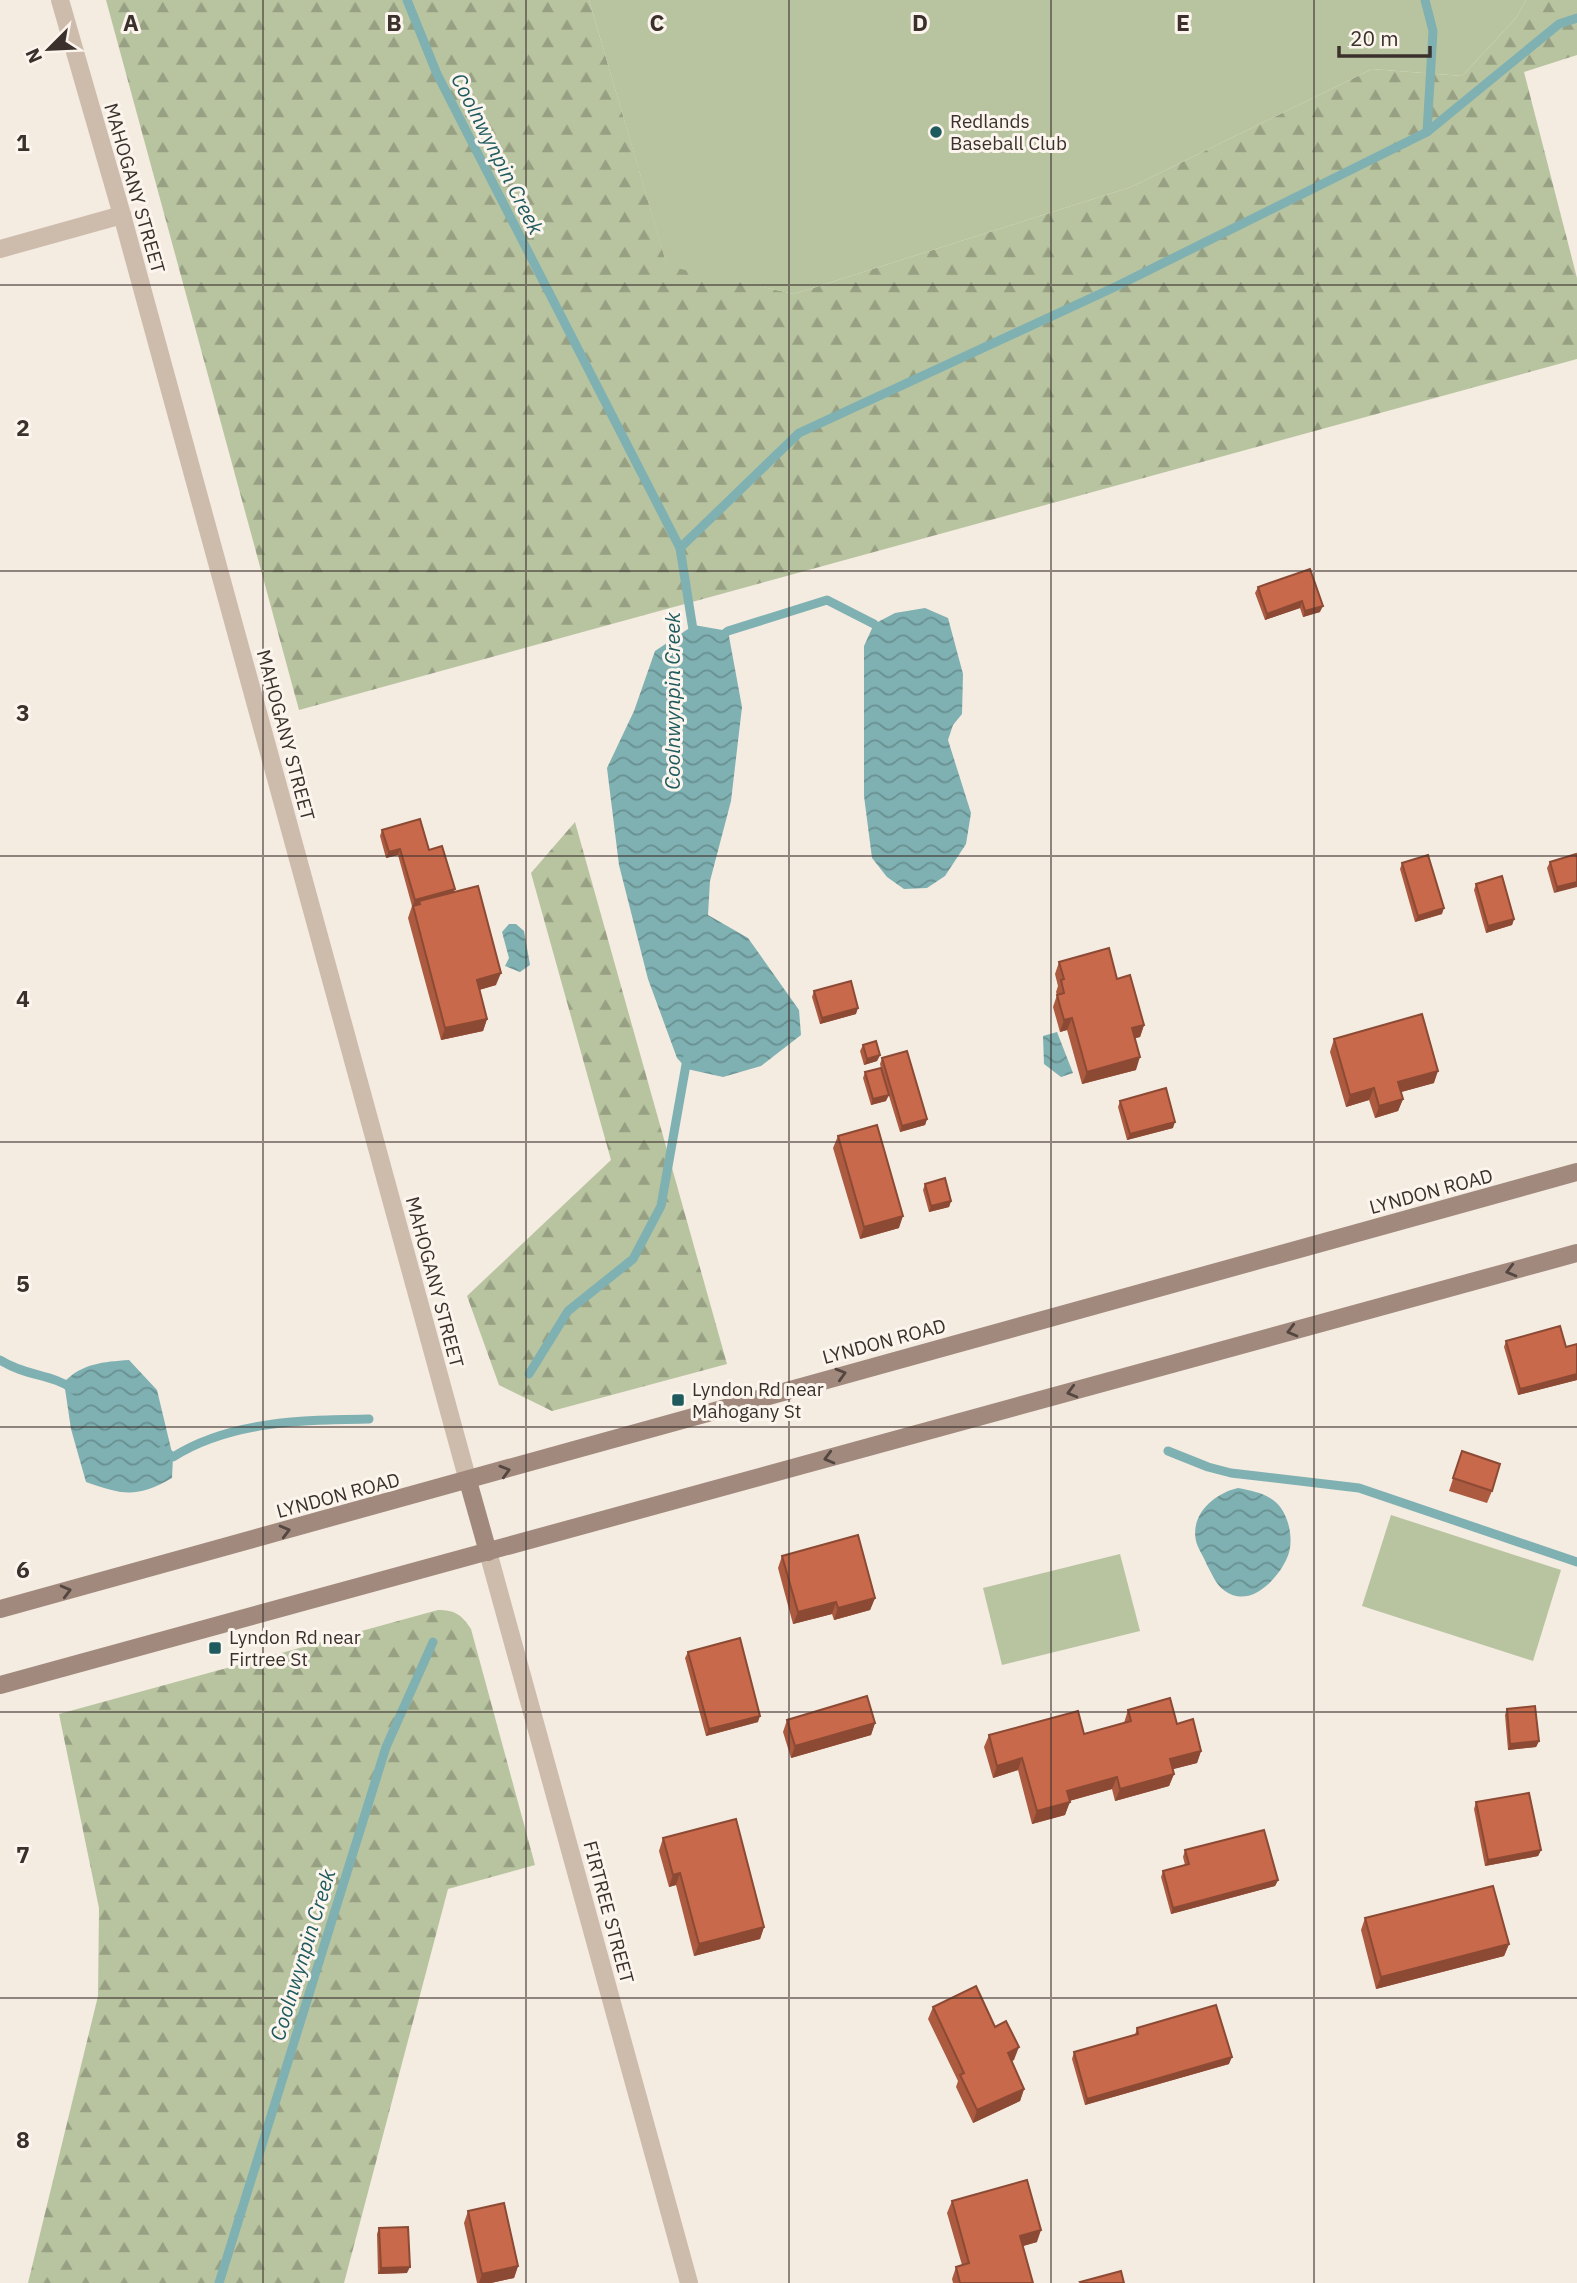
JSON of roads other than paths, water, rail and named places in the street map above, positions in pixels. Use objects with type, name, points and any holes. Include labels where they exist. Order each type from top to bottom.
[{"type":"main road","name":"LYNDON ROAD","points":[[0,1609],[468,1481],[861,1368],[1577,1172]]},
{"type":"main road","points":[[0,1685],[1577,1253]]},
{"type":"main road","points":[[468,1481],[488,1552]]},
{"type":"street","name":"MAHOGANY STREET","points":[[60,0],[122,215],[468,1481]]},
{"type":"street","points":[[0,249],[122,215]]},
{"type":"street","name":"FIRTREE STREET","points":[[488,1552],[689,2283]]},
{"type":"water","points":[[925,608],[948,618],[963,674],[962,714],[953,725],[948,740],[971,813],[966,844],[945,876],[927,888],[904,889],[887,877],[872,858],[864,796],[864,646],[874,624],[895,613]]},
{"type":"water","points":[[694,625],[728,631],[742,707],[731,801],[710,881],[708,915],[748,938],[799,1010],[801,1035],[761,1066],[723,1077],[687,1069],[677,1058],[648,979],[619,865],[607,768],[634,711],[655,651]]},
{"type":"water","points":[[509,924],[516,924],[524,931],[530,965],[520,972],[505,966],[509,958],[502,932]]},
{"type":"water","points":[[1057,1032],[1073,1073],[1061,1077],[1044,1064],[1043,1036]]},
{"type":"water","points":[[129,1360],[157,1390],[173,1457],[172,1478],[149,1489],[120,1492],[86,1482],[71,1429],[64,1382],[86,1367]]},
{"type":"water","points":[[1238,1488],[1265,1495],[1279,1505],[1287,1519],[1290,1535],[1287,1558],[1277,1575],[1262,1589],[1244,1596],[1234,1596],[1217,1583],[1198,1547],[1195,1531],[1206,1506],[1221,1495]]},
{"type":"waterway","name":"Coolnwynpin Creek","points":[[407,0],[437,74],[680,548],[694,636]]},
{"type":"waterway","points":[[1425,0],[1433,31],[1427,132]]},
{"type":"waterway","points":[[680,548],[799,433],[1117,286],[1427,132],[1559,24],[1577,18]]},
{"type":"waterway","points":[[720,637],[728,631],[827,600],[874,624]]},
{"type":"waterway","name":"Coolnwynpin Creek","points":[[529,1374],[568,1311],[633,1259],[661,1206],[687,1059]]},
{"type":"waterway","points":[[0,1360],[73,1389]]},
{"type":"waterway","points":[[163,1450],[173,1457],[218,1436],[268,1425],[369,1419]]},
{"type":"waterway","points":[[1168,1451],[1231,1473],[1359,1488],[1577,1562]]},
{"type":"waterway","name":"Coolnwynpin Creek","points":[[219,2283],[386,1747],[433,1642]]},
{"type":"place","name":"Redlands Baseball Club","points":[[936,132]]},
{"type":"place","name":"Lyndon Rd near Mahogany St","points":[[678,1400]]},
{"type":"place","name":"Lyndon Rd near Firtree St","points":[[215,1648]]}]
